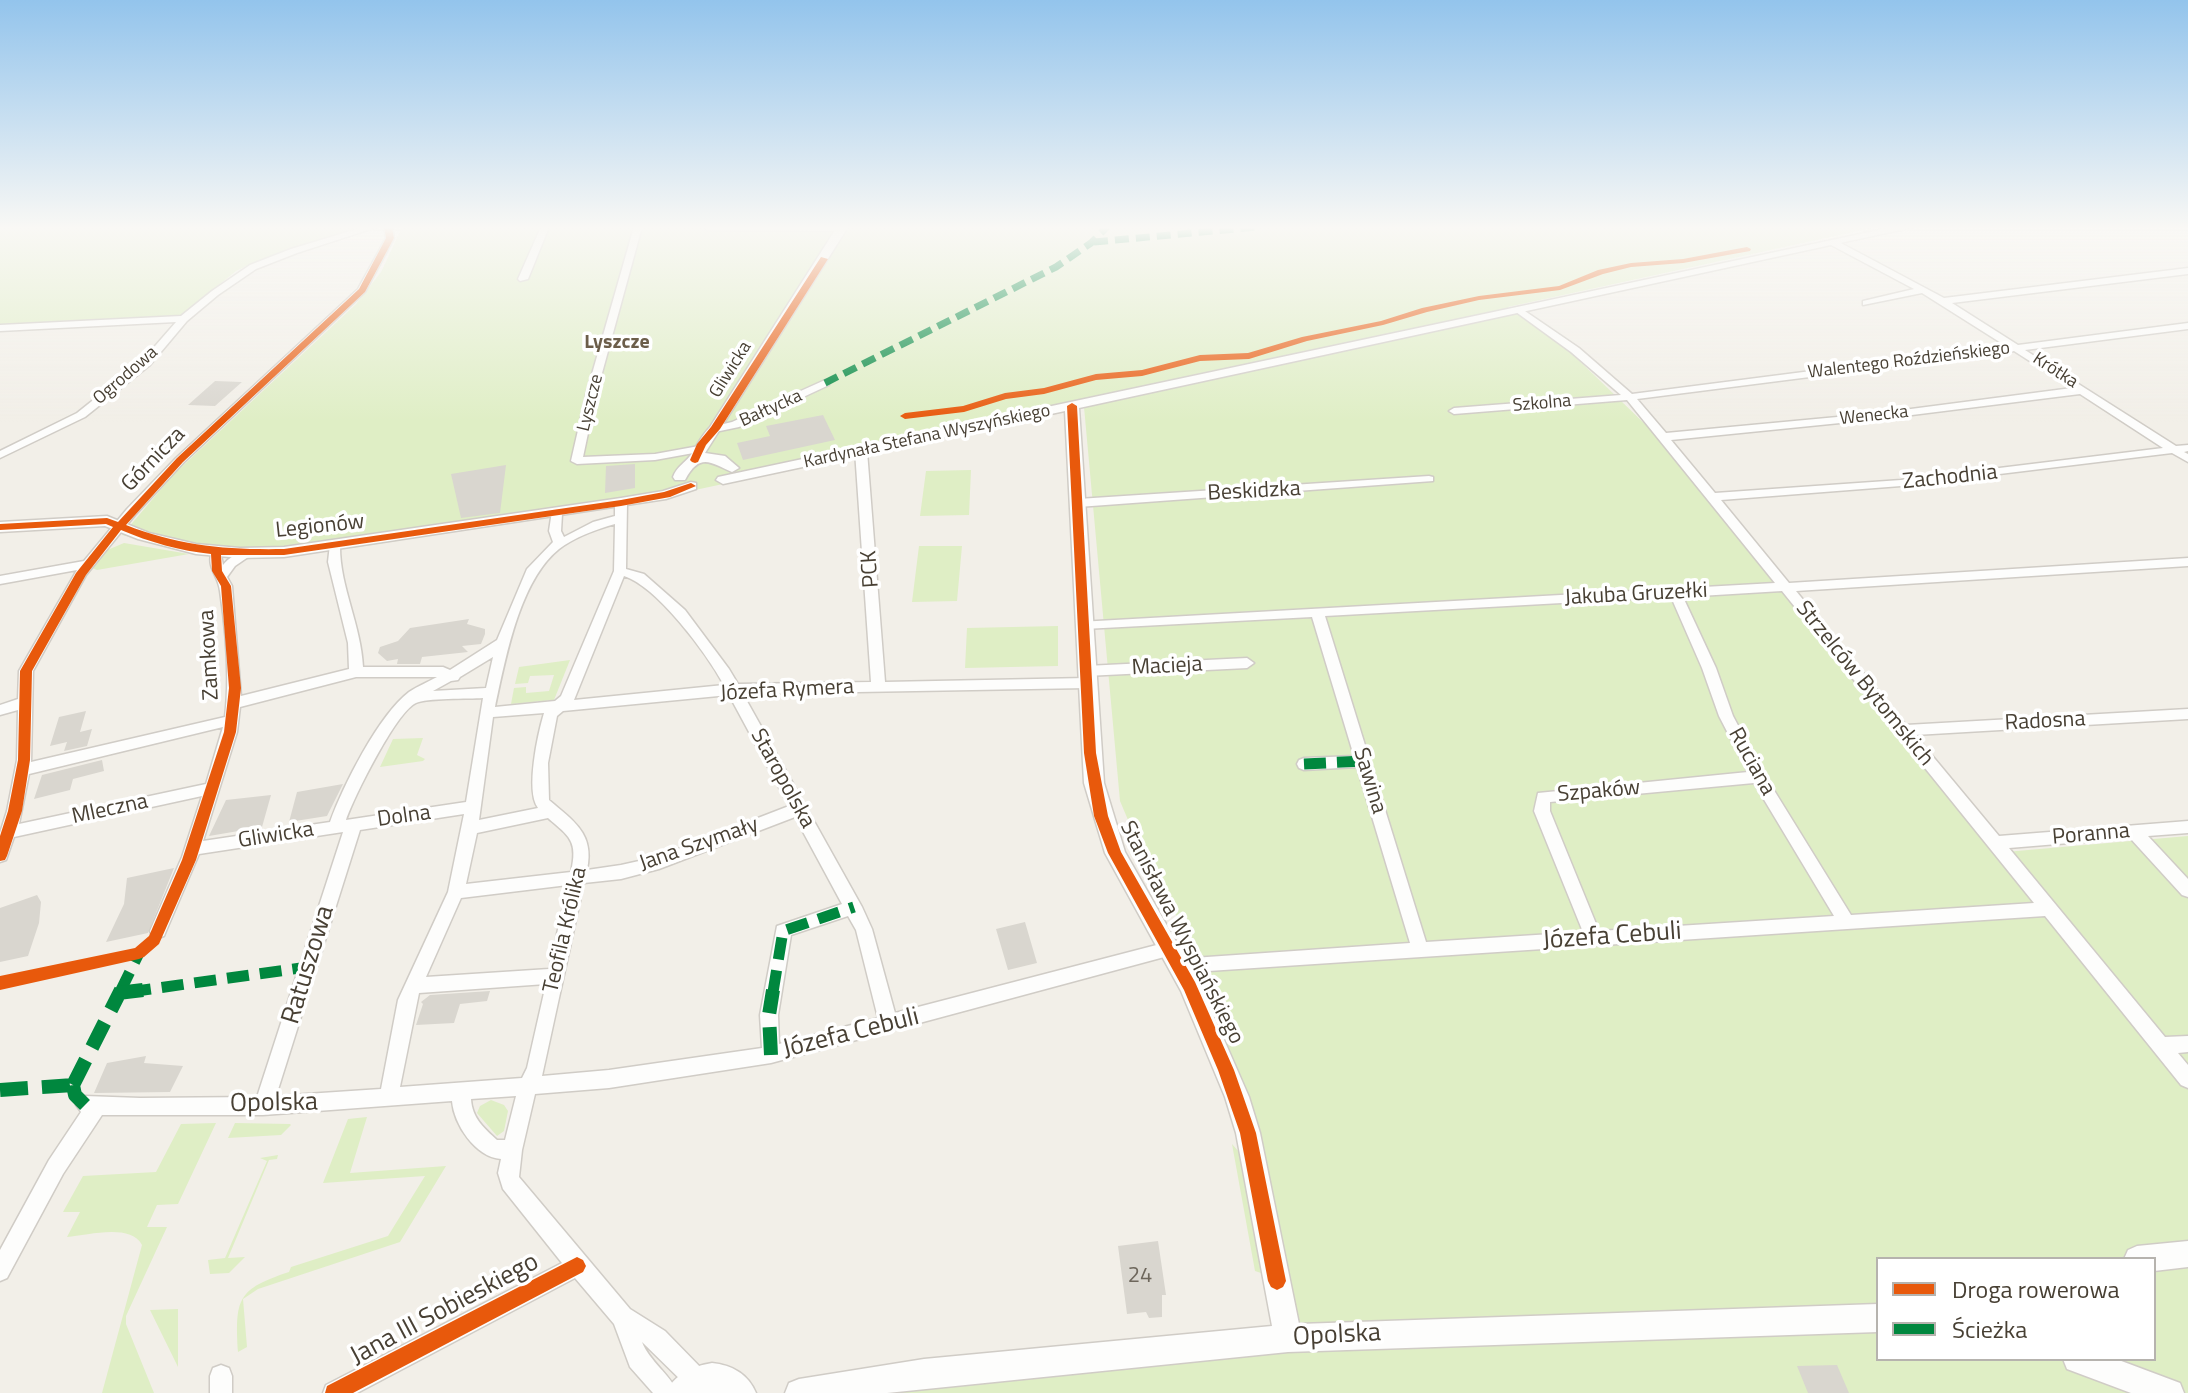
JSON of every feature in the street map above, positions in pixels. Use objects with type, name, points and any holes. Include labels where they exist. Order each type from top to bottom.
[{"type":"street","name":"Ogrodowa","points":[[0,455],[81,415],[146,363],[184,319],[216,292]]},
{"type":"street","name":"Górnicza","points":[[0,856],[22,770],[26,671],[48,628],[88,564],[180,460],[360,292]]},
{"type":"street","name":"Lyszcze","points":[[620,292],[591,395],[577,461],[697,455]]},
{"type":"street","name":"Gliwicka","points":[[686,482],[683,468],[697,455],[715,429],[802,292]]},
{"type":"street","name":"Kardynała Stefana Wyszyńskiego","points":[[686,482],[712,485],[728,474],[789,466],[1604,292]]},
{"type":"street","points":[[1866,303],[1915,292]]},
{"type":"street","name":"Krótka","points":[[1927,292],[2188,459]]},
{"type":"street","points":[[1943,301],[2016,292]]},
{"type":"street","name":"Strzelców Bytomskich","points":[[1519,310],[1575,350],[1630,397],[2188,1079]]},
{"type":"street","points":[[0,328],[184,319]]},
{"type":"street","name":"Walentego Roździeńskiego","points":[[1630,397],[2188,326]]},
{"type":"street","name":"Bałtycka","points":[[715,429],[735,425],[825,383]]},
{"type":"street","name":"Wenecka","points":[[1663,437],[1880,416],[2084,390]]},
{"type":"street","name":"Szkolna","points":[[1454,411],[1630,397]]},
{"type":"street","name":"Stanisława Wyspiańskiego","points":[[1072,406],[1090,753],[1101,816],[1121,865],[1206,1021],[1248,1133],[1288,1338]]},
{"type":"street","name":"Gliwicka","points":[[715,429],[713,450],[718,457]]},
{"type":"street","name":"Zachodnia","points":[[1711,497],[1901,483],[2188,448]]},
{"type":"street","name":"PCK","points":[[861,451],[878,687]]},
{"type":"street","points":[[697,455],[718,457],[729,462],[728,474]]},
{"type":"street","name":"Beskidzka","points":[[1078,503],[1429,479]]},
{"type":"street","name":"Legionów","points":[[0,527],[107,521],[174,544],[216,552],[248,553],[334,547],[556,514],[621,511],[646,498],[666,495],[686,482]]},
{"type":"street","points":[[389,1096],[399,1032],[412,986],[456,892],[470,828],[487,713],[503,642],[533,569],[560,543],[621,511]]},
{"type":"street","name":"Teofila Królika","points":[[528,1086],[536,1068],[580,876],[582,850],[577,834],[541,802],[541,763],[550,714],[567,699],[620,571],[621,511]]},
{"type":"street","points":[[556,514],[555,531],[560,543]]},
{"type":"street","points":[[334,547],[334,562],[355,643],[356,672]]},
{"type":"street","name":"Zamkowa","points":[[192,849],[235,703],[226,586],[217,571],[216,552]]},
{"type":"street","name":"Zamkowa","points":[[221,577],[231,563],[248,553]]},
{"type":"street","name":"Jakuba Gruzełki","points":[[1084,625],[2188,562]]},
{"type":"street","points":[[0,580],[88,564]]},
{"type":"street","name":"Staropolska","points":[[620,571],[640,577],[680,613],[724,672],[854,907],[871,948],[889,1025]]},
{"type":"street","name":"Ruciana","points":[[1675,593],[1709,668],[1726,716],[1758,777],[1846,921]]},
{"type":"street","name":"Sawina","points":[[1318,614],[1420,949]]},
{"type":"street","points":[[412,698],[453,677],[503,642]]},
{"type":"street","name":"Macieja","points":[[1087,677],[1247,663]]},
{"type":"street","points":[[235,703],[356,672],[443,672],[453,677]]},
{"type":"street","name":"Józefa Rymera","points":[[487,713],[734,690],[1087,677]]},
{"type":"street","points":[[412,698],[493,692]]},
{"type":"street","name":"Gliwicka","points":[[192,849],[336,827],[361,771],[400,710],[412,698]]},
{"type":"street","points":[[0,710],[23,703]]},
{"type":"street","name":"Radosna","points":[[1902,730],[2188,714]]},
{"type":"street","points":[[22,770],[232,720]]},
{"type":"street","points":[[1304,764],[1363,761]]},
{"type":"street","name":"Szpaków","points":[[1594,939],[1542,811],[1543,797],[1758,777]]},
{"type":"street","name":"Mleczna","points":[[8,832],[212,788]]},
{"type":"street","name":"Dolna","points":[[336,827],[473,807]]},
{"type":"street","name":"Jana Szymały","points":[[456,892],[659,863],[799,809]]},
{"type":"street","points":[[470,828],[552,811]]},
{"type":"street","name":"Ratuszowa","points":[[263,1106],[354,824]]},
{"type":"street","name":"Poranna","points":[[1994,843],[2188,827]]},
{"type":"street","points":[[2134,832],[2188,890]]},
{"type":"street","points":[[158,931],[192,849]]},
{"type":"street","points":[[771,1055],[769,1015],[783,931],[854,907]]},
{"type":"street","name":"Józefa Cebuli","points":[[528,1086],[640,1075],[771,1055],[1173,957],[1420,949],[2046,909]]},
{"type":"street","points":[[412,986],[555,976]]},
{"type":"street","points":[[2161,1046],[2188,1044]]},
{"type":"street","points":[[528,1086],[512,1150],[508,1173],[510,1182],[622,1317],[657,1339],[689,1386],[725,1377],[736,1384],[742,1393]]},
{"type":"street","name":"Opolska","points":[[0,1271],[91,1105],[315,1105],[528,1086]]},
{"type":"street","points":[[463,1091],[460,1110],[467,1122],[493,1149],[512,1150]]},
{"type":"street","points":[[2156,1257],[2188,1254]]},
{"type":"street","name":"Jana III Sobieskiego","points":[[334,1393],[577,1266]]},
{"type":"street","points":[[622,1317],[638,1359],[667,1393]]},
{"type":"street","name":"Opolska","points":[[799,1393],[924,1373],[1288,1338],[1876,1318]]},
{"type":"street","points":[[2082,1361],[2170,1393]]},
{"type":"green space","points":[[0,292],[210,292],[181,316],[0,325]]},
{"type":"green space","points":[[365,292],[1577,292],[1508,307],[1565,347],[1676,454],[1994,853],[2188,836],[2188,1393],[860,1393],[1279,1353],[1227,1073],[1197,950],[1150,872],[1120,801],[1084,407],[620,506],[358,547],[273,558],[197,553],[122,535],[174,474]]},
{"type":"green space","points":[[971,470],[969,515],[920,516],[926,471]]},
{"type":"green space","points":[[124,543],[189,554],[97,570],[92,568],[105,551]]},
{"type":"green space","points":[[919,546],[962,546],[957,601],[912,602]]},
{"type":"green space","points":[[1058,626],[1058,666],[965,668],[967,628]]},
{"type":"green space","points":[[570,660],[554,700],[511,704],[514,688],[526,687],[526,693],[549,691],[554,675],[530,676],[528,683],[515,684],[519,667]]},
{"type":"green space","points":[[423,738],[417,755],[425,759],[423,761],[380,767],[393,739]]},
{"type":"green space","points":[[491,1100],[504,1105],[508,1111],[504,1131],[497,1136],[477,1113],[480,1106]]},
{"type":"green space","points":[[367,1117],[350,1173],[446,1166],[400,1242],[258,1289],[243,1299],[247,1347],[238,1352],[239,1308],[243,1298],[249,1291],[289,1272],[291,1267],[388,1236],[425,1176],[323,1183],[348,1119]]},
{"type":"green space","points":[[216,1123],[178,1204],[157,1205],[147,1227],[167,1227],[126,1316],[126,1324],[154,1393],[102,1393],[142,1245],[129,1234],[119,1232],[67,1237],[80,1212],[63,1212],[83,1176],[156,1172],[181,1124]]},
{"type":"green space","points":[[235,1123],[291,1125],[281,1135],[228,1138]]},
{"type":"green space","points":[[1232,1144],[1240,1153],[1261,1273],[1255,1271]]},
{"type":"green space","points":[[278,1155],[277,1159],[269,1160],[228,1258],[245,1257],[229,1273],[210,1274],[208,1260],[225,1258],[267,1161],[260,1158]]},
{"type":"green space","points":[[178,1309],[178,1367],[150,1310]]},
{"type":"building","points":[[215,381],[242,382],[215,406],[188,405]]},
{"type":"building","points":[[823,415],[835,440],[743,460],[737,443],[770,436],[766,426]]},
{"type":"building","points":[[635,464],[635,488],[605,493],[606,466]]},
{"type":"building","points":[[506,465],[500,513],[461,518],[451,474]]},
{"type":"building","points":[[469,619],[467,624],[485,629],[485,634],[481,644],[462,646],[468,652],[422,657],[420,664],[397,664],[398,659],[387,661],[378,653],[380,647],[398,641],[410,628]]},
{"type":"building","points":[[86,711],[80,732],[92,729],[87,746],[64,751],[67,742],[50,746],[59,717]]},
{"type":"building","points":[[102,760],[104,771],[73,779],[70,790],[34,799],[42,775]]},
{"type":"building","points":[[343,784],[327,816],[289,822],[297,792]]},
{"type":"building","points":[[271,795],[262,827],[209,836],[226,800]]},
{"type":"building","points":[[174,868],[148,933],[106,942],[124,904],[127,878]]},
{"type":"building","points":[[37,895],[41,902],[39,923],[28,956],[0,962],[0,908]]},
{"type":"building","points":[[1025,922],[1037,963],[1008,970],[996,929]]},
{"type":"building","points":[[490,991],[487,1001],[460,1004],[454,1023],[416,1025],[421,1002],[430,995]]},
{"type":"building","points":[[146,1056],[144,1063],[183,1066],[170,1092],[94,1093],[107,1063]]},
{"type":"building","points":[[1158,1241],[1166,1295],[1162,1295],[1162,1317],[1149,1318],[1146,1312],[1127,1314],[1118,1246]]},
{"type":"building","points":[[1837,1365],[1849,1393],[1808,1393],[1797,1366]]},
{"type":"marked path","points":[[825,383],[941,322],[1006,292]]},
{"type":"marked path","points":[[1304,764],[1363,761]]},
{"type":"marked path","points":[[771,1055],[769,1015],[783,931],[854,907]]},
{"type":"marked path","points":[[73,1085],[139,953]]},
{"type":"marked path","points":[[118,993],[308,967]]},
{"type":"marked path","points":[[73,1085],[75,1095],[85,1105]]},
{"type":"marked path","points":[[0,1090],[73,1085]]},
{"type":"cycle path","points":[[0,856],[15,811],[24,760],[26,671],[81,573],[131,512],[180,460],[360,292]]},
{"type":"cycle path","points":[[695,460],[702,444],[715,429],[803,292]]},
{"type":"cycle path","points":[[905,416],[964,409],[1005,396],[1044,391],[1096,377],[1142,373],[1200,358],[1249,356],[1425,310],[1479,298],[1528,292]]},
{"type":"cycle path","points":[[1072,406],[1090,753],[1101,816],[1115,853],[1190,987],[1226,1070],[1248,1133],[1277,1281]]},
{"type":"cycle path","points":[[0,527],[107,521],[144,536],[196,549],[240,553],[284,552],[621,503],[666,495],[691,486]]},
{"type":"cycle path","points":[[0,983],[139,953],[154,940],[189,860],[230,732],[235,688],[226,586],[217,571],[216,552]]},
{"type":"cycle path","points":[[334,1393],[577,1266]]},
{"type":"district","name":"Lyszcze","points":[[617,343]]}]
